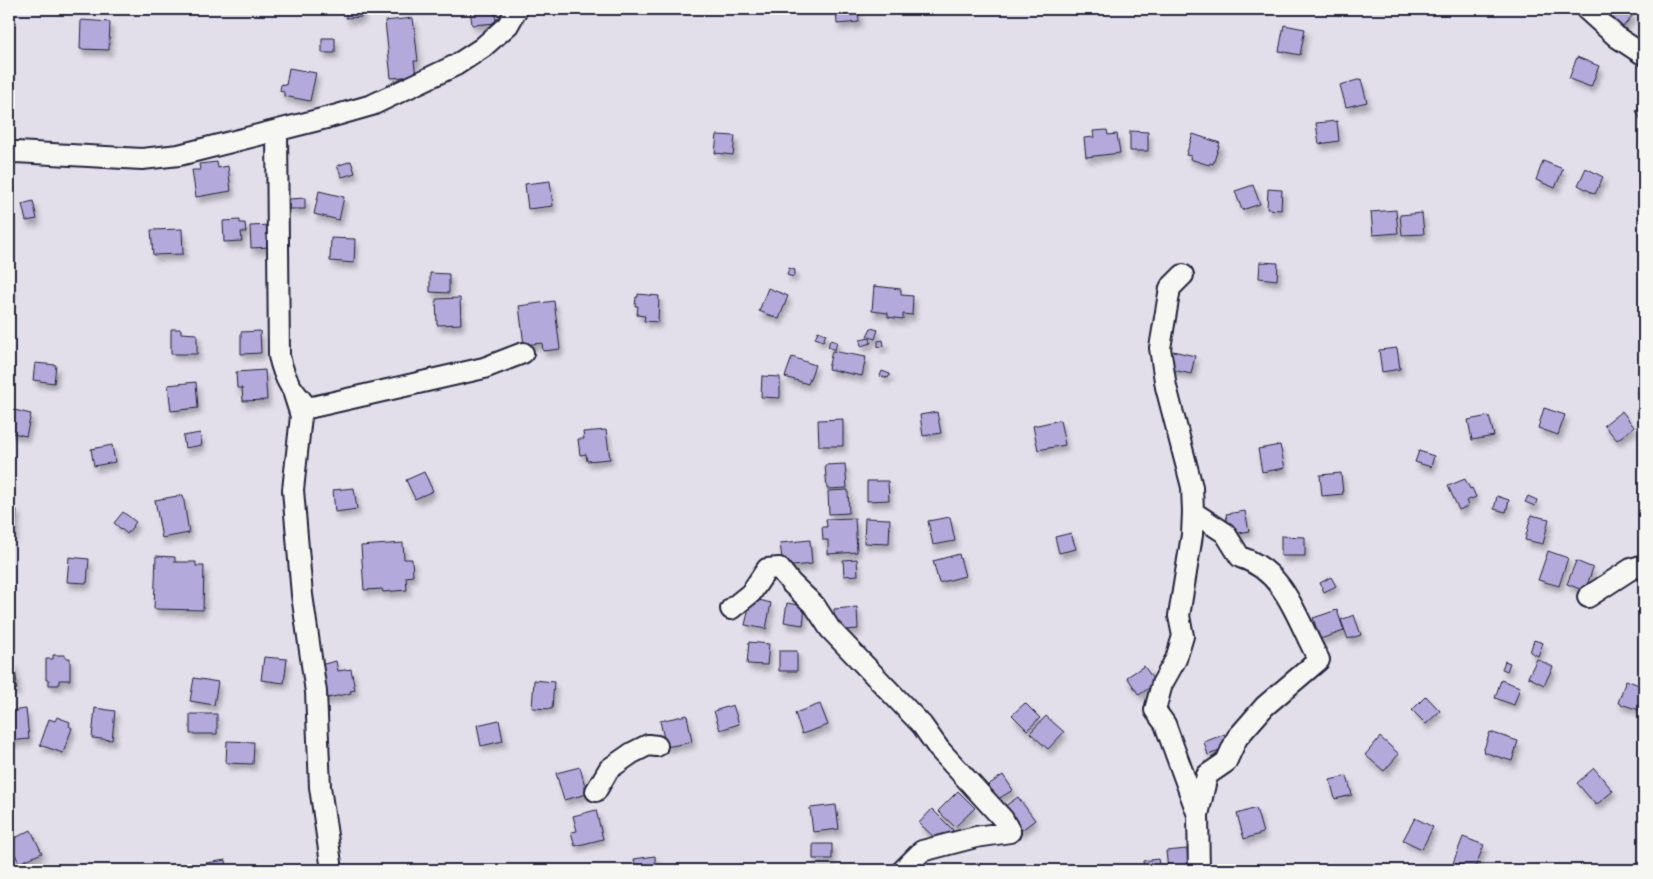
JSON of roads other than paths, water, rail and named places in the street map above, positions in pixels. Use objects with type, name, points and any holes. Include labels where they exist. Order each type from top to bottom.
[{"type":"street","points":[[9,153],[142,159],[179,155],[372,105],[456,65],[482,48],[508,25],[517,9]]},
{"type":"street","points":[[1586,9],[1618,38],[1644,55]]},
{"type":"street","points":[[277,131],[279,356],[284,377],[308,408],[484,368],[523,354]]},
{"type":"street","points":[[1182,274],[1170,288],[1160,348],[1166,387],[1192,487],[1192,535],[1179,616],[1183,636],[1176,659],[1162,684],[1155,710],[1165,724],[1198,815]]},
{"type":"street","points":[[294,392],[301,416],[294,490],[297,538],[302,595],[316,692],[320,787],[332,870]]},
{"type":"street","points":[[1193,512],[1225,533],[1240,557],[1254,561],[1287,593],[1319,660],[1265,706],[1237,738],[1226,762],[1207,775],[1198,815],[1199,870]]},
{"type":"street","points":[[1588,597],[1631,568],[1644,565]]},
{"type":"street","points":[[731,608],[751,593],[767,569],[779,568],[814,606],[830,629],[922,725],[939,749],[1003,819],[1010,832],[976,836],[922,851],[903,870]]},
{"type":"street","points":[[596,791],[609,769],[632,753],[648,745],[657,746]]}]
